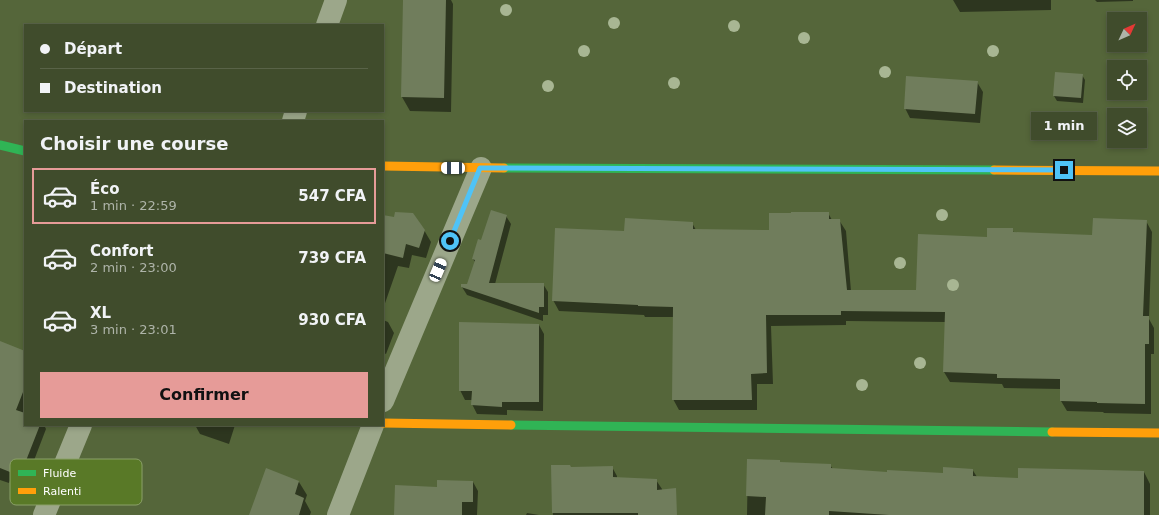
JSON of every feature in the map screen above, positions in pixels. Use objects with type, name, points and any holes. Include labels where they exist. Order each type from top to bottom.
[{"type":"street","points":[[327,24],[336,0]]},
{"type":"street","points":[[0,145],[24,151]]},
{"type":"street","points":[[384,166],[480,168],[1159,171]]},
{"type":"street","points":[[384,399],[480,168]]},
{"type":"street","points":[[384,423],[1159,432]]},
{"type":"street","points":[[67,459],[81,426]]},
{"type":"street","points":[[338,515],[373,426]]},
{"type":"street","points":[[44,515],[48,505]]},
{"type":"building","points":[[403,0],[446,0],[444,98],[401,97]]},
{"type":"building","points":[[1055,72],[1083,74],[1081,98],[1053,96]]},
{"type":"building","points":[[906,76],[978,81],[975,114],[904,109]]},
{"type":"building","points":[[491,210],[507,215],[489,283],[544,283],[544,307],[539,307],[539,313],[461,287],[461,284],[467,284],[475,260],[472,259],[478,239],[481,240]]},
{"type":"building","points":[[395,212],[413,213],[425,230],[419,248],[406,244],[403,258],[384,253],[384,215],[394,217]]},
{"type":"building","points":[[829,212],[829,219],[840,219],[847,290],[916,290],[918,234],[987,237],[987,228],[1013,228],[1013,232],[1092,235],[1093,218],[1147,220],[1143,316],[1149,316],[1149,344],[1145,344],[1145,404],[1060,401],[1060,379],[997,378],[997,374],[943,372],[945,312],[841,311],[841,315],[766,315],[767,373],[751,374],[752,400],[672,400],[673,307],[552,301],[555,228],[624,231],[625,218],[693,222],[693,229],[769,230],[769,213]]},
{"type":"building","points":[[459,322],[539,324],[539,402],[502,402],[502,407],[471,405],[472,391],[459,391]]},
{"type":"building","points":[[0,341],[24,351],[24,390],[16,410],[24,413],[24,426],[40,426],[27,459],[10,459],[10,472],[0,468]]},
{"type":"building","points":[[747,459],[831,464],[831,468],[887,472],[887,470],[943,473],[943,467],[973,469],[973,476],[1018,478],[1018,468],[1144,471],[1144,515],[889,515],[829,511],[829,515],[765,515],[766,497],[746,496]]},
{"type":"building","points":[[551,465],[570,465],[571,467],[613,466],[613,477],[657,479],[657,490],[676,488],[677,515],[638,515],[638,513],[552,513]]},
{"type":"building","points":[[266,468],[299,481],[295,494],[304,498],[299,515],[249,515]]},
{"type":"building","points":[[437,480],[473,481],[473,502],[462,502],[462,515],[394,515],[395,485],[437,487]]},
{"type":"traffic: fast","points":[[0,145],[24,151]]},
{"type":"traffic: fast","points":[[504,168],[994,170]]},
{"type":"traffic: fast","points":[[511,425],[1052,432]]},
{"type":"traffic: slow","points":[[384,166],[504,168]]},
{"type":"traffic: slow","points":[[994,170],[1159,171]]},
{"type":"traffic: slow","points":[[384,423],[511,425]]},
{"type":"traffic: slow","points":[[1052,432],[1159,433]]},
{"type":"route","points":[[450,241],[480,168],[1064,170]]}]
